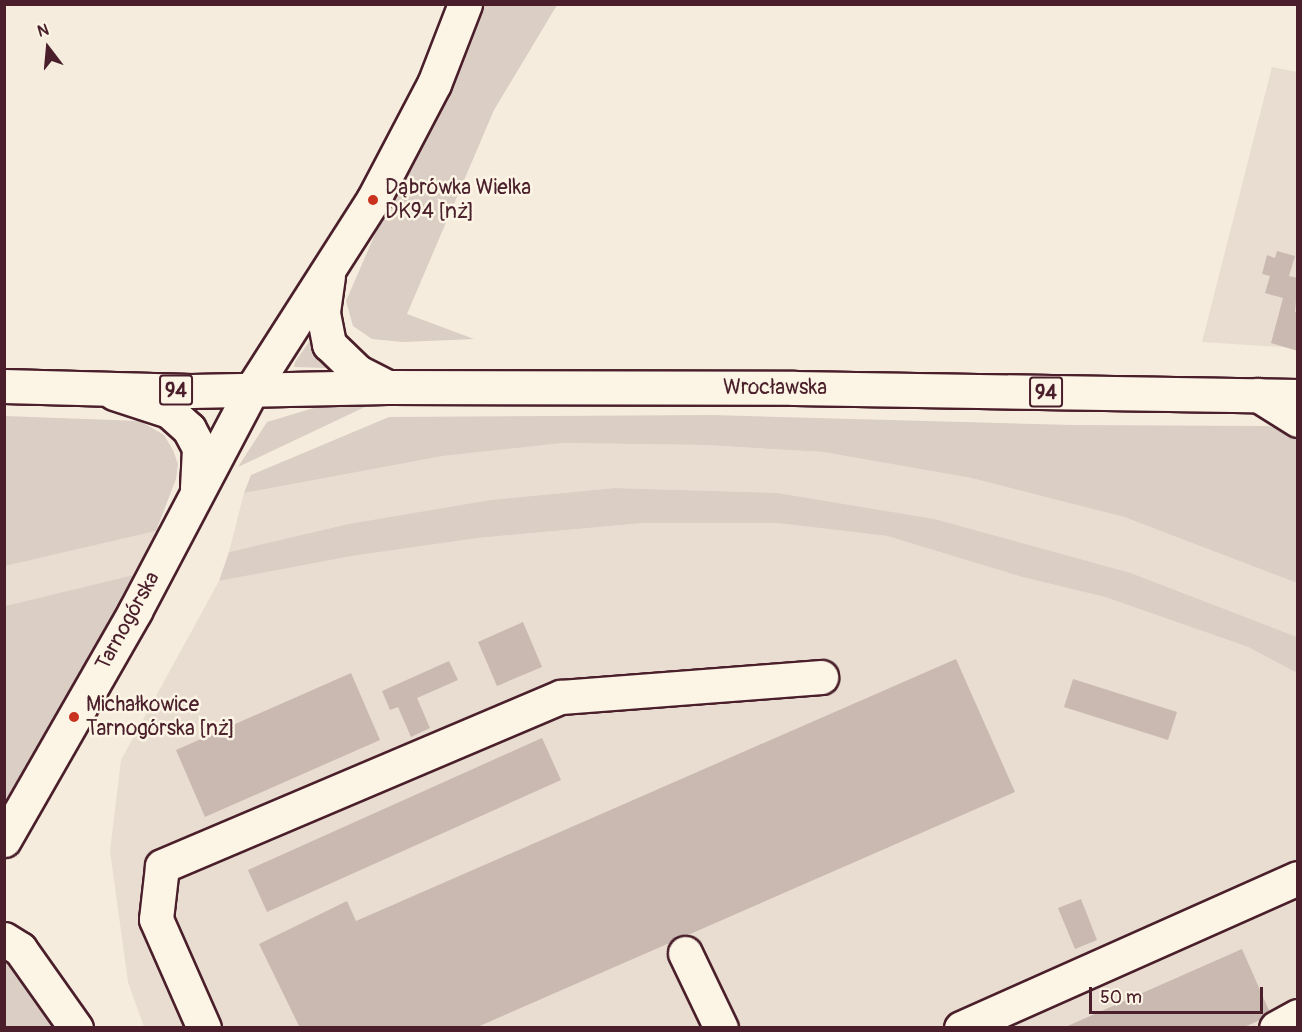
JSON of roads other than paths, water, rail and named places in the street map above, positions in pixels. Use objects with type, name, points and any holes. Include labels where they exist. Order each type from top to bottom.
[{"type":"street","name":"Tarnogórska","points":[[8,826],[135,611],[252,389],[373,200],[434,84],[465,4]]},
{"type":"street","points":[[329,271],[323,313],[329,344],[358,372],[387,387]]},
{"type":"street","name":"94","points":[[4,386],[191,391],[252,389]]},
{"type":"street","name":"Tarnogórska","points":[[100,388],[169,411],[189,429],[199,448],[196,495]]},
{"type":"street","name":"Wrocławska","points":[[252,389],[794,388],[1298,396]]},
{"type":"street","points":[[1258,395],[1298,420]]},
{"type":"street","points":[[204,1028],[156,919],[162,866],[561,697],[821,677]]},
{"type":"street","points":[[961,1028],[1298,878]]},
{"type":"street","points":[[4,939],[20,949],[76,1028]]},
{"type":"street","points":[[686,953],[721,1028]]},
{"type":"street","points":[[1276,1028],[1298,1016]]},
{"type":"place","name":"Dąbrówka Wielka DK94 [nż]","points":[[373,200]]},
{"type":"place","name":"Michałkowice Tarnogórska [nż]","points":[[74,717]]}]
